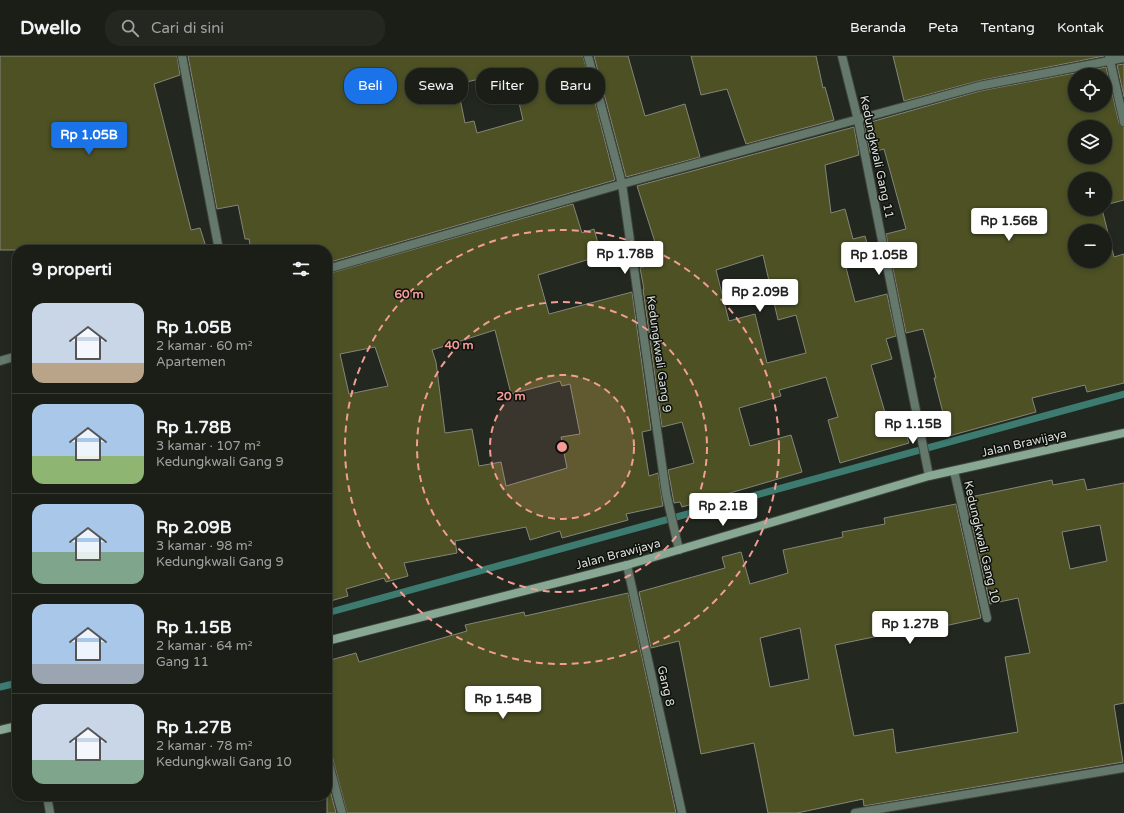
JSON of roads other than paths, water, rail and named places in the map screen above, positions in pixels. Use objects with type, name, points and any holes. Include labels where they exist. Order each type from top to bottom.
[{"type":"main road","name":"Jalan Brawijaya","points":[[332,640],[627,565],[929,476],[1124,433]]},
{"type":"main road","points":[[0,730],[12,727]]},
{"type":"street","points":[[182,56],[218,245]]},
{"type":"street","name":"Kedungkwali Gang 9","points":[[588,56],[622,184],[666,493],[679,550]]},
{"type":"street","name":"Kedungkwali Gang 11","points":[[842,56],[858,120],[929,476]]},
{"type":"street","points":[[332,267],[622,184],[979,86],[1110,58],[1124,58]]},
{"type":"street","points":[[1110,58],[1124,122]]},
{"type":"street","points":[[0,361],[12,357]]},
{"type":"street","name":"Kedungkwali Gang 10","points":[[954,471],[987,618]]},
{"type":"street","name":"Gang 8","points":[[627,565],[682,813]]},
{"type":"street","points":[[855,813],[1124,768]]},
{"type":"street","points":[[332,776],[342,813]]},
{"type":"street","points":[[48,801],[50,813]]},
{"type":"waterway","points":[[332,612],[1124,394]]},
{"type":"waterway","points":[[0,687],[12,684]]}]
